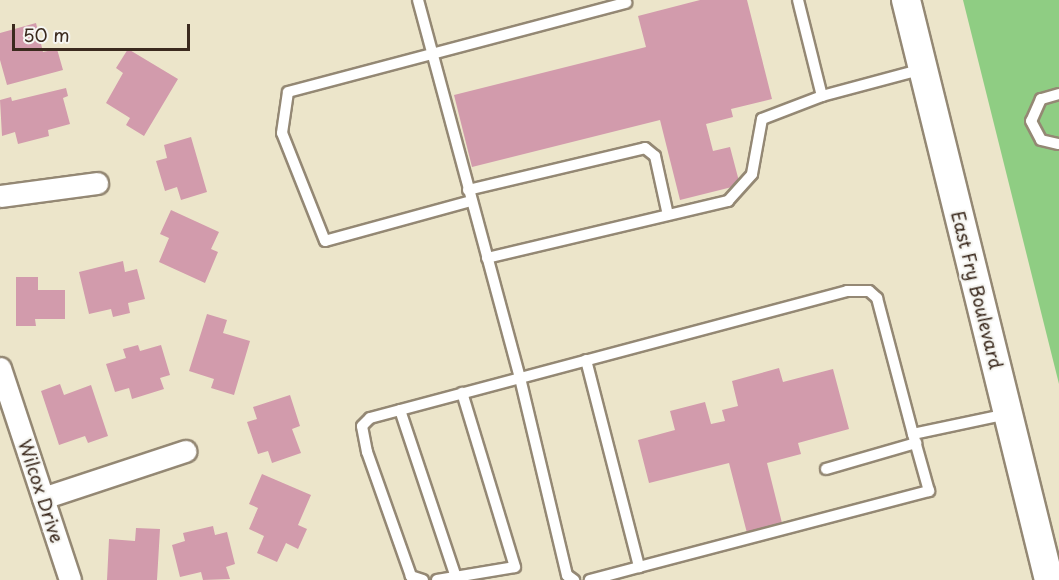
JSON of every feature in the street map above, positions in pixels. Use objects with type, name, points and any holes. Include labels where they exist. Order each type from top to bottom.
[{"type":"main road","name":"East Fry Boulevard","points":[[906,0],[1049,580]]},
{"type":"street","points":[[0,196],[97,183]]},
{"type":"street","name":"Wilcox Drive","points":[[0,368],[70,580]]},
{"type":"street","points":[[43,498],[185,452]]},
{"type":"lane","points":[[418,0],[520,378],[567,575],[574,580]]},
{"type":"lane","points":[[798,0],[822,96]]},
{"type":"lane","points":[[471,201],[325,241],[282,133],[288,92],[432,57],[626,3]]},
{"type":"lane","points":[[487,258],[728,201],[752,174],[762,119],[822,96],[923,69]]},
{"type":"lane","points":[[1059,94],[1041,99],[1031,121],[1041,140],[1059,144]]},
{"type":"lane","points":[[468,190],[645,148],[655,156],[668,215]]},
{"type":"lane","points":[[423,580],[411,576],[367,452],[362,426],[370,418],[847,291],[869,291],[878,298],[929,491],[590,580]]},
{"type":"lane","points":[[586,360],[639,567]]},
{"type":"lane","points":[[437,580],[515,567],[462,393]]},
{"type":"lane","points":[[400,410],[456,577]]},
{"type":"lane","points":[[826,469],[915,439],[1008,414]]},
{"type":"green space","points":[[963,0],[1059,0],[1059,384]]},
{"type":"building","points":[[700,0],[747,0],[772,99],[731,109],[733,117],[706,124],[713,151],[730,147],[740,185],[680,200],[660,120],[472,167],[454,95],[646,47],[638,16]]},
{"type":"building","points":[[36,23],[43,52],[57,49],[63,70],[7,85],[0,60],[0,33]]},
{"type":"building","points":[[128,49],[178,79],[144,136],[126,125],[130,118],[106,103],[123,73],[116,68]]},
{"type":"building","points":[[66,88],[68,96],[63,98],[70,124],[48,130],[49,136],[18,144],[15,132],[2,136],[0,100],[11,97],[12,101]]},
{"type":"building","points":[[191,137],[207,192],[181,200],[177,187],[165,191],[156,161],[167,158],[164,145]]},
{"type":"building","points":[[171,210],[219,232],[211,249],[218,252],[205,283],[159,262],[169,238],[160,234]]},
{"type":"building","points":[[123,261],[125,272],[137,269],[145,299],[128,303],[130,313],[113,317],[111,309],[89,314],[79,272]]},
{"type":"building","points":[[16,277],[38,277],[38,290],[65,290],[65,319],[35,319],[36,326],[16,326]]},
{"type":"building","points":[[207,314],[227,320],[223,333],[250,341],[234,395],[211,388],[214,379],[189,371]]},
{"type":"building","points":[[138,345],[140,351],[161,345],[170,375],[160,378],[164,389],[132,399],[129,388],[115,392],[106,364],[126,358],[123,349]]},
{"type":"building","points":[[779,368],[783,382],[833,369],[849,429],[798,443],[801,454],[767,463],[782,523],[747,533],[729,463],[649,483],[638,440],[675,430],[670,411],[705,402],[711,424],[725,421],[722,410],[738,406],[732,381]]},
{"type":"building","points":[[60,384],[64,395],[91,385],[108,436],[88,443],[85,436],[59,445],[41,391]]},
{"type":"building","points":[[290,395],[300,426],[292,429],[301,453],[272,463],[268,451],[258,454],[247,422],[257,419],[253,407]]},
{"type":"building","points":[[262,474],[311,495],[298,525],[307,529],[298,549],[286,543],[277,562],[257,553],[264,536],[249,529],[258,508],[249,504]]},
{"type":"building","points":[[213,526],[215,535],[227,532],[235,564],[226,567],[230,579],[203,580],[201,572],[180,577],[172,545],[185,541],[183,533]]},
{"type":"building","points":[[136,528],[160,529],[157,580],[107,580],[109,539],[135,541]]}]
